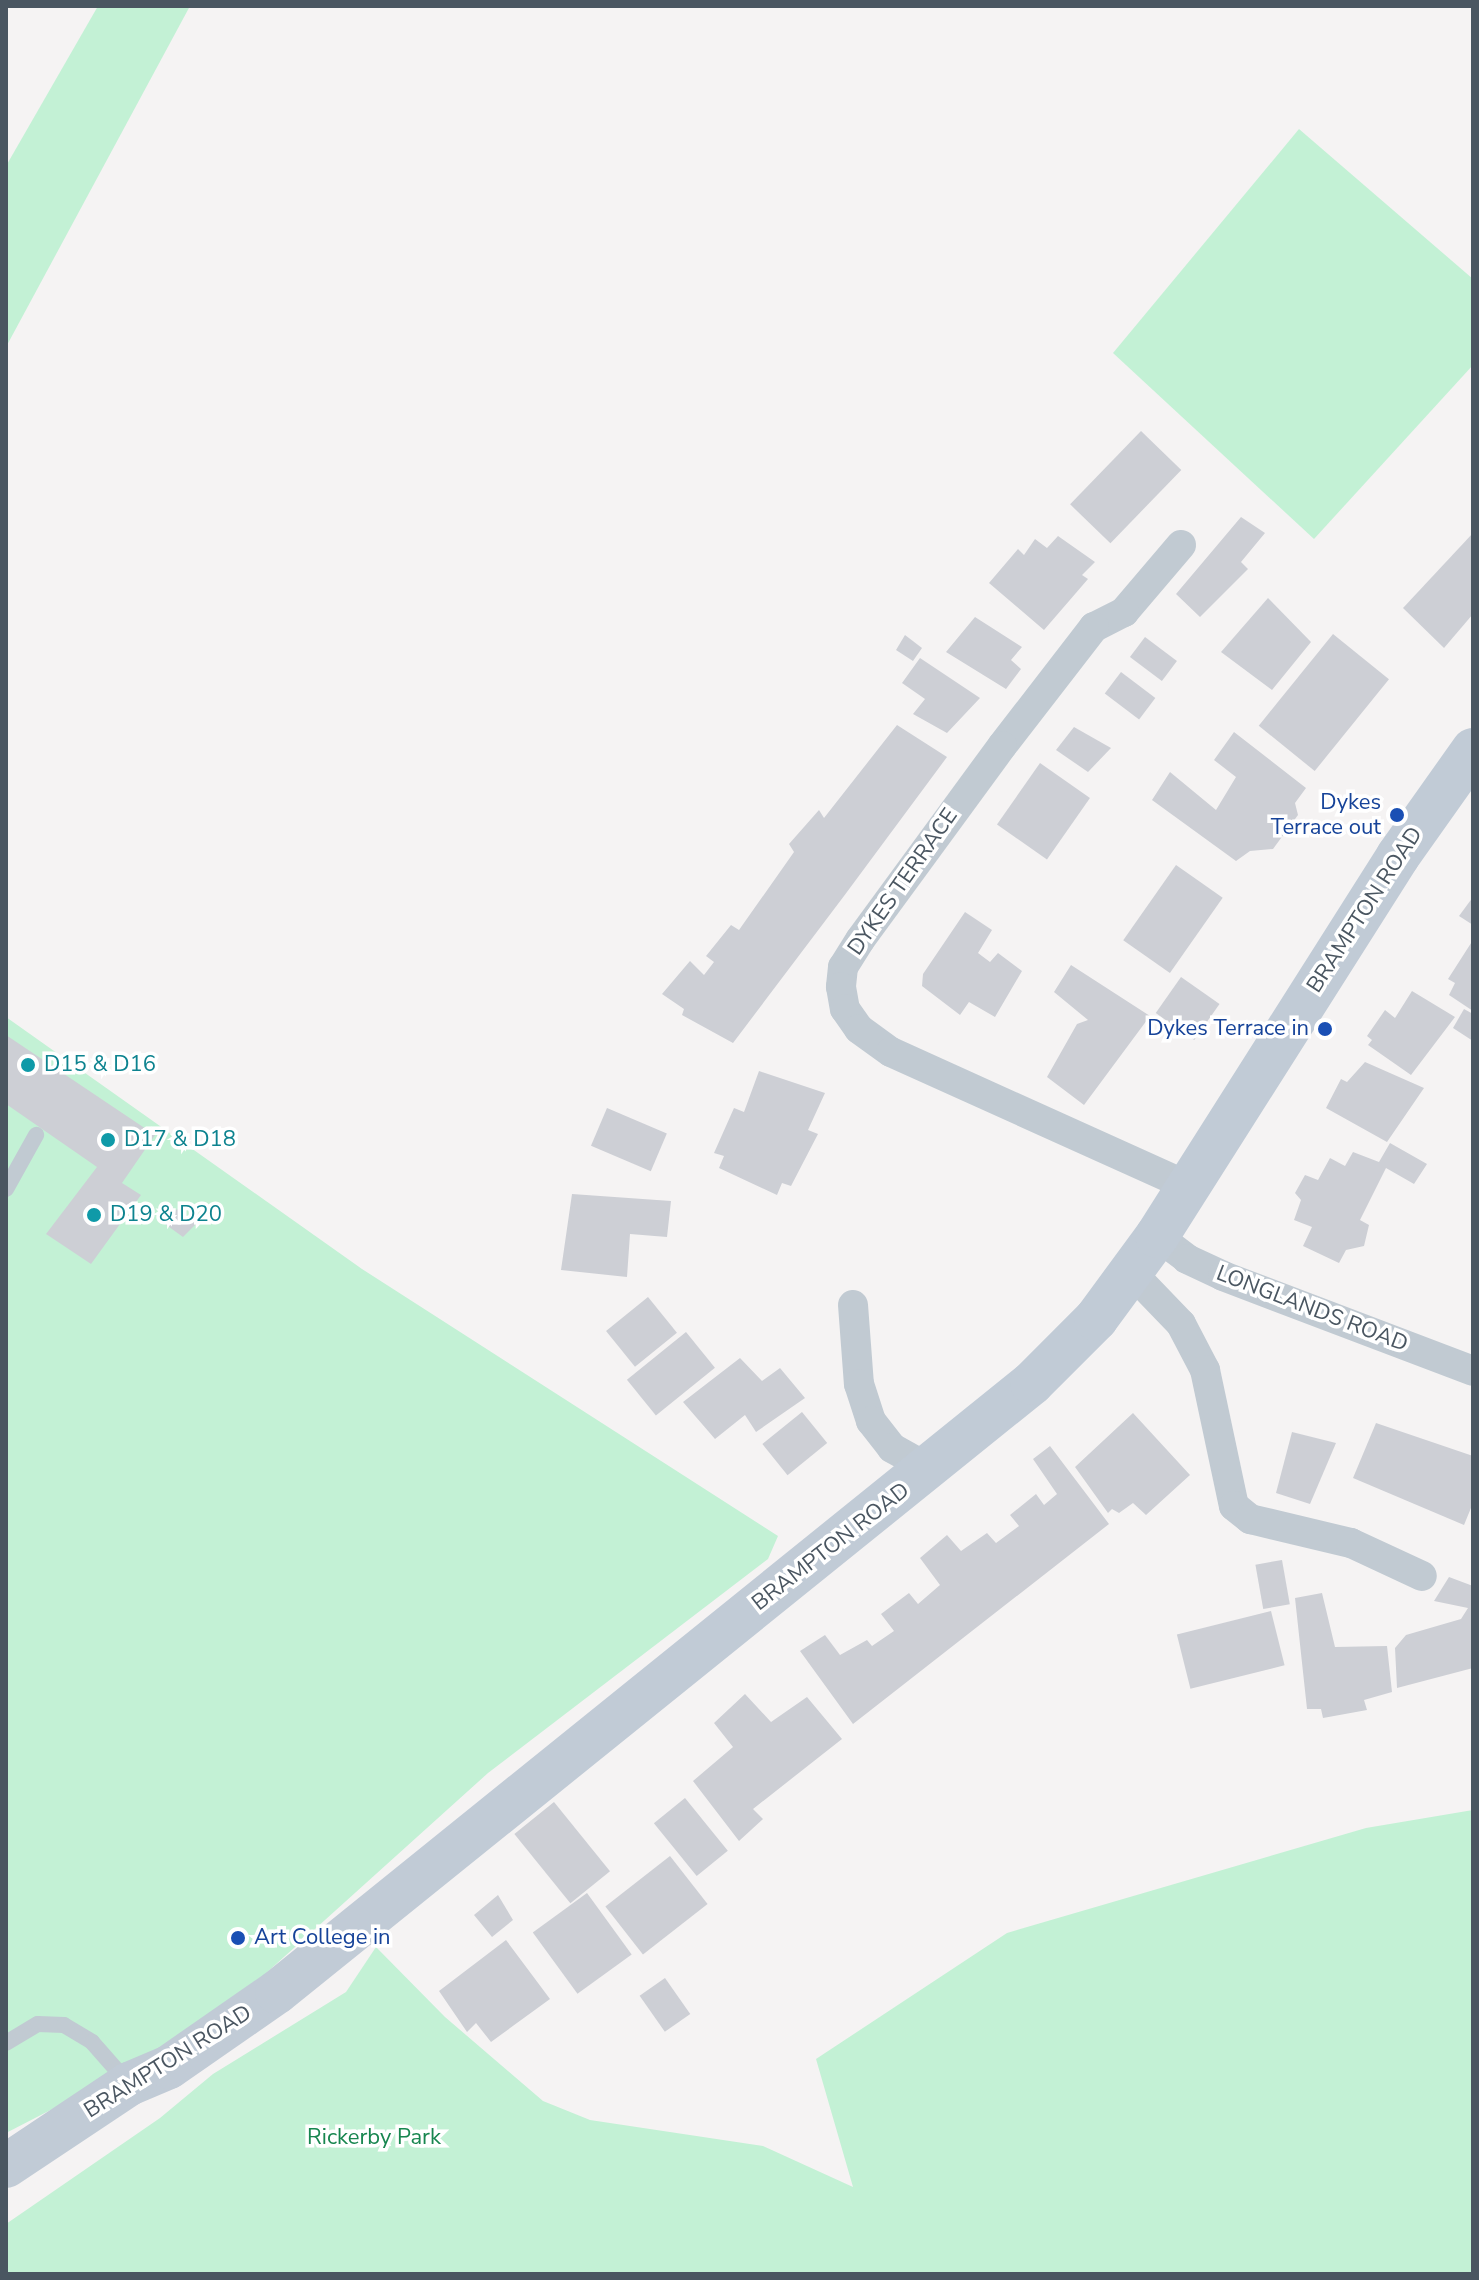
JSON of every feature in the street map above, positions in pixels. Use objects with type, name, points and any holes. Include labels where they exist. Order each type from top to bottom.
[{"type":"main road","name":"BRAMPTON ROAD","points":[[12,2154],[129,2084],[169,2067],[277,1992],[930,1469],[1032,1383],[1096,1319],[1157,1236],[1471,755]]},
{"type":"street","name":"DYKES TERRACE","points":[[1181,545],[1124,612],[1094,627],[973,784],[860,940],[843,967],[841,987],[845,1009],[859,1029],[891,1052],[1188,1186]]},
{"type":"street","name":"LONGLANDS ROAD","points":[[1157,1236],[1187,1259],[1223,1276],[1473,1371]]},
{"type":"street","points":[[1131,1272],[1181,1324],[1205,1370],[1234,1506],[1250,1519],[1351,1543],[1422,1576]]},
{"type":"street","points":[[853,1305],[859,1384],[871,1421],[892,1448],[930,1469]]},
{"type":"lane","points":[[6,1189],[36,1135]]},
{"type":"lane","points":[[6,2043],[38,2024],[64,2025],[92,2042],[129,2084]]},
{"type":"green space","points":[[98,6],[190,6],[6,347],[6,166]]},
{"type":"green space","points":[[1299,129],[1473,279],[1473,365],[1314,539],[1113,353]]},
{"type":"green space","points":[[6,1017],[362,1269],[778,1536],[768,1559],[488,1773],[264,1975],[130,2069],[6,2133]]},
{"type":"green space","name":"Rickerby Park","points":[[1473,1810],[1473,2274],[6,2274],[6,2224],[160,2118],[213,2074],[346,1992],[376,1947],[445,2017],[543,2101],[590,2120],[763,2146],[853,2187],[816,2059],[1007,1933],[1366,1828]]},
{"type":"building","points":[[1141,431],[1181,470],[1110,543],[1070,504]]},
{"type":"building","points":[[1241,517],[1265,533],[1241,562],[1248,569],[1200,617],[1176,594]]},
{"type":"building","points":[[1473,533],[1473,614],[1444,648],[1403,608]]},
{"type":"building","points":[[1058,536],[1095,562],[1082,575],[1088,579],[1044,630],[989,583],[1018,549],[1024,555],[1035,539],[1047,548]]},
{"type":"building","points":[[1268,598],[1311,642],[1272,690],[1221,652]]},
{"type":"building","points":[[975,617],[1022,647],[1011,660],[1021,669],[1006,689],[946,652]]},
{"type":"building","points":[[1333,634],[1389,679],[1315,771],[1259,726]]},
{"type":"building","points":[[905,635],[922,648],[913,661],[896,650]]},
{"type":"building","points":[[1145,637],[1177,661],[1162,681],[1130,657]]},
{"type":"building","points":[[920,658],[980,698],[947,733],[913,714],[925,699],[902,683]]},
{"type":"building","points":[[1121,672],[1155,698],[1139,719],[1105,694]]},
{"type":"building","points":[[897,725],[947,757],[733,1043],[682,1015],[684,1009],[662,994],[690,961],[704,975],[714,962],[706,956],[731,925],[739,930],[794,852],[789,844],[819,810],[824,818]]},
{"type":"building","points":[[1074,727],[1111,748],[1088,772],[1056,750]]},
{"type":"building","points":[[1234,732],[1306,788],[1295,803],[1298,815],[1273,849],[1250,851],[1236,861],[1152,800],[1170,772],[1216,810],[1236,777],[1214,760]]},
{"type":"building","points":[[1040,763],[1090,798],[1047,859],[997,824]]},
{"type":"building","points":[[1176,865],[1223,898],[1170,973],[1123,940]]},
{"type":"building","points":[[1473,897],[1473,925],[1459,916]]},
{"type":"building","points":[[965,912],[992,930],[978,953],[990,962],[998,953],[1022,971],[995,1017],[969,1002],[960,1015],[922,986],[923,974]]},
{"type":"building","points":[[1473,940],[1473,1011],[1449,995],[1455,983],[1448,979]]},
{"type":"building","points":[[1071,965],[1150,1016],[1084,1105],[1047,1077],[1077,1024],[1088,1020],[1054,992]]},
{"type":"building","points":[[1181,977],[1220,1004],[1194,1040],[1156,1013]]},
{"type":"building","points":[[1412,991],[1455,1017],[1411,1075],[1368,1045],[1372,1040],[1367,1036],[1385,1010],[1395,1018]]},
{"type":"building","points":[[1464,1009],[1473,1014],[1473,1041],[1453,1028]]},
{"type":"building","points":[[6,1035],[155,1135],[122,1183],[141,1195],[91,1264],[46,1234],[97,1167],[6,1104]]},
{"type":"building","points":[[1365,1062],[1424,1088],[1387,1142],[1326,1108],[1341,1079],[1347,1082]]},
{"type":"building","points":[[759,1071],[825,1093],[808,1130],[818,1134],[791,1186],[782,1183],[777,1195],[719,1168],[724,1156],[714,1153],[734,1108],[744,1112]]},
{"type":"building","points":[[607,1108],[667,1133],[651,1171],[591,1146]]},
{"type":"building","points":[[1390,1143],[1427,1164],[1414,1184],[1386,1168],[1360,1220],[1369,1225],[1364,1246],[1346,1250],[1339,1263],[1303,1246],[1312,1227],[1294,1220],[1301,1200],[1295,1193],[1305,1175],[1318,1180],[1330,1158],[1345,1166],[1353,1152],[1379,1162]]},
{"type":"building","points":[[572,1194],[671,1201],[667,1237],[630,1234],[627,1277],[561,1270]]},
{"type":"building","points":[[177,1209],[196,1224],[183,1237],[165,1224]]},
{"type":"building","points":[[648,1297],[677,1333],[635,1367],[606,1331]]},
{"type":"building","points":[[686,1332],[715,1368],[656,1416],[627,1380]]},
{"type":"building","points":[[740,1358],[762,1381],[780,1368],[805,1398],[756,1432],[745,1415],[715,1439],[683,1402]]},
{"type":"building","points":[[802,1412],[827,1443],[788,1475],[762,1444]]},
{"type":"building","points":[[1133,1413],[1190,1475],[1146,1515],[1133,1503],[1119,1513],[1112,1509],[1108,1513],[1075,1467]]},
{"type":"building","points":[[1376,1423],[1473,1456],[1473,1503],[1464,1525],[1353,1478]]},
{"type":"building","points":[[1292,1432],[1336,1443],[1310,1504],[1276,1493]]},
{"type":"building","points":[[1050,1446],[1109,1524],[853,1724],[800,1651],[825,1635],[840,1655],[867,1640],[872,1646],[894,1631],[881,1614],[909,1593],[918,1604],[940,1585],[920,1558],[947,1535],[961,1551],[987,1533],[996,1543],[1019,1526],[1010,1515],[1036,1494],[1044,1505],[1057,1494],[1033,1459]]},
{"type":"building","points":[[1282,1560],[1290,1604],[1263,1609],[1255,1565]]},
{"type":"building","points":[[1449,1577],[1473,1586],[1473,1668],[1397,1688],[1395,1648],[1406,1635],[1461,1619],[1468,1608],[1434,1601]]},
{"type":"building","points":[[1322,1593],[1335,1647],[1387,1646],[1392,1692],[1364,1700],[1367,1710],[1323,1718],[1321,1709],[1307,1709],[1295,1598]]},
{"type":"building","points":[[1271,1611],[1285,1665],[1190,1689],[1177,1634]]},
{"type":"building","points":[[745,1694],[771,1722],[807,1697],[842,1739],[753,1809],[763,1819],[739,1841],[693,1781],[733,1747],[714,1723]]},
{"type":"building","points":[[685,1798],[728,1851],[697,1876],[654,1823]]},
{"type":"building","points":[[554,1802],[610,1871],[570,1903],[514,1834]]},
{"type":"building","points":[[670,1856],[708,1904],[643,1955],[605,1906]]},
{"type":"building","points":[[587,1893],[632,1954],[577,1994],[533,1932]]},
{"type":"building","points":[[498,1895],[513,1920],[492,1937],[474,1915]]},
{"type":"building","points":[[506,1940],[550,1999],[491,2042],[476,2023],[467,2032],[439,1991]]},
{"type":"building","points":[[665,1978],[690,2014],[665,2032],[640,1996]]},
{"type":"place","name":"Dykes Terrace out","points":[[1397,815]]},
{"type":"place","name":"Dykes Terrace in","points":[[1325,1029]]},
{"type":"place","name":"D15 & D16","points":[[28,1065]]},
{"type":"place","name":"D17 & D18","points":[[108,1140]]},
{"type":"place","name":"D19 & D20","points":[[94,1215]]},
{"type":"place","name":"Art College in","points":[[238,1938]]}]
